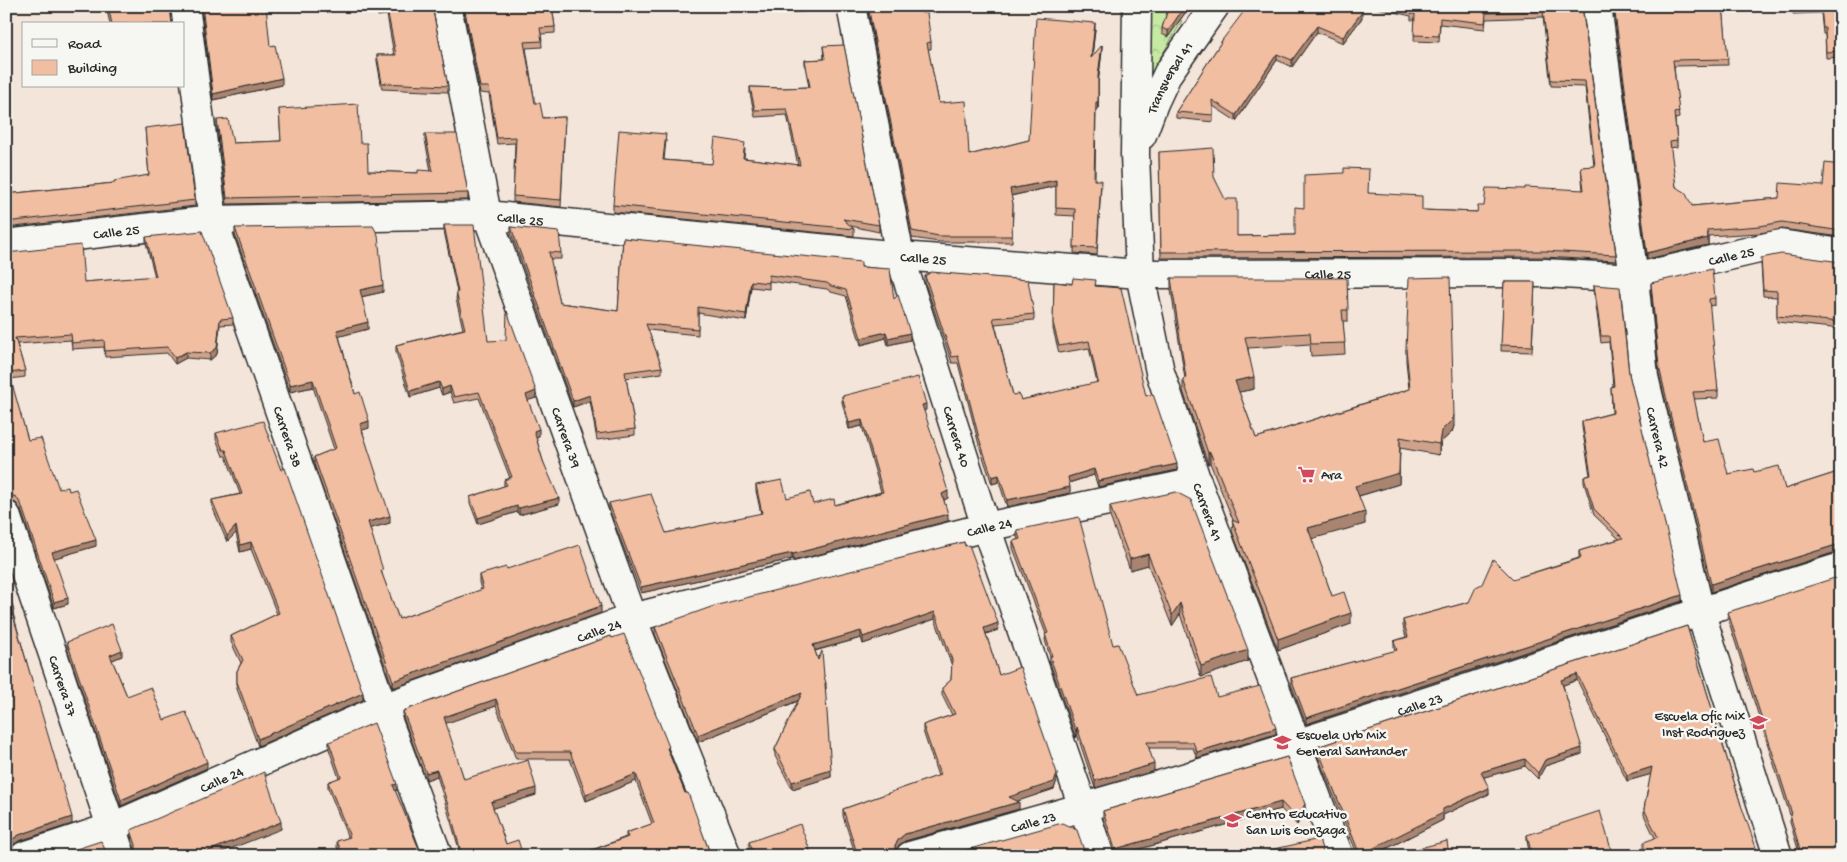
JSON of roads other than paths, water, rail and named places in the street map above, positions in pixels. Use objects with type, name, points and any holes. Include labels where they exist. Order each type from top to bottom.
[{"type":"street","name":"Carrera 38","points":[[185,6],[213,220],[383,708],[438,856]]},
{"type":"street","name":"Carrera 39","points":[[447,6],[487,215],[632,618],[727,856]]},
{"type":"street","name":"Carrera 40","points":[[851,6],[900,256],[986,527],[1100,856]]},
{"type":"street","points":[[1135,155],[1137,6]]},
{"type":"street","name":"Transversal 41","points":[[1135,155],[1146,121],[1168,73],[1215,6]]},
{"type":"street","name":"Carrera 42","points":[[1596,6],[1634,278],[1644,377],[1700,611],[1778,856]]},
{"type":"street","name":"Carrera 41","points":[[1135,155],[1140,274],[1160,372],[1197,482],[1339,856]]},
{"type":"street","name":"Calle 25","points":[[6,244],[213,220],[487,215],[900,256],[1140,274],[1544,273],[1634,278],[1780,244],[1841,253]]},
{"type":"street","name":"Calle 24","points":[[24,856],[112,827],[383,708],[632,618],[986,527],[1197,482]]},
{"type":"street","name":"Carrera 37","points":[[6,515],[121,856]]},
{"type":"street","name":"Calle 23","points":[[910,856],[1082,808],[1296,744],[1700,611],[1841,567]]},
{"type":"place","name":"Ara","points":[[1307,474]]},
{"type":"place","name":"Escuela Ofic Mix Inst Rodriguez","points":[[1759,723]]},
{"type":"place","name":"Escuela Urb Mix General Santander","points":[[1282,742]]},
{"type":"place","name":"Centro Educativo San Luis Gonzaga","points":[[1232,821]]}]
